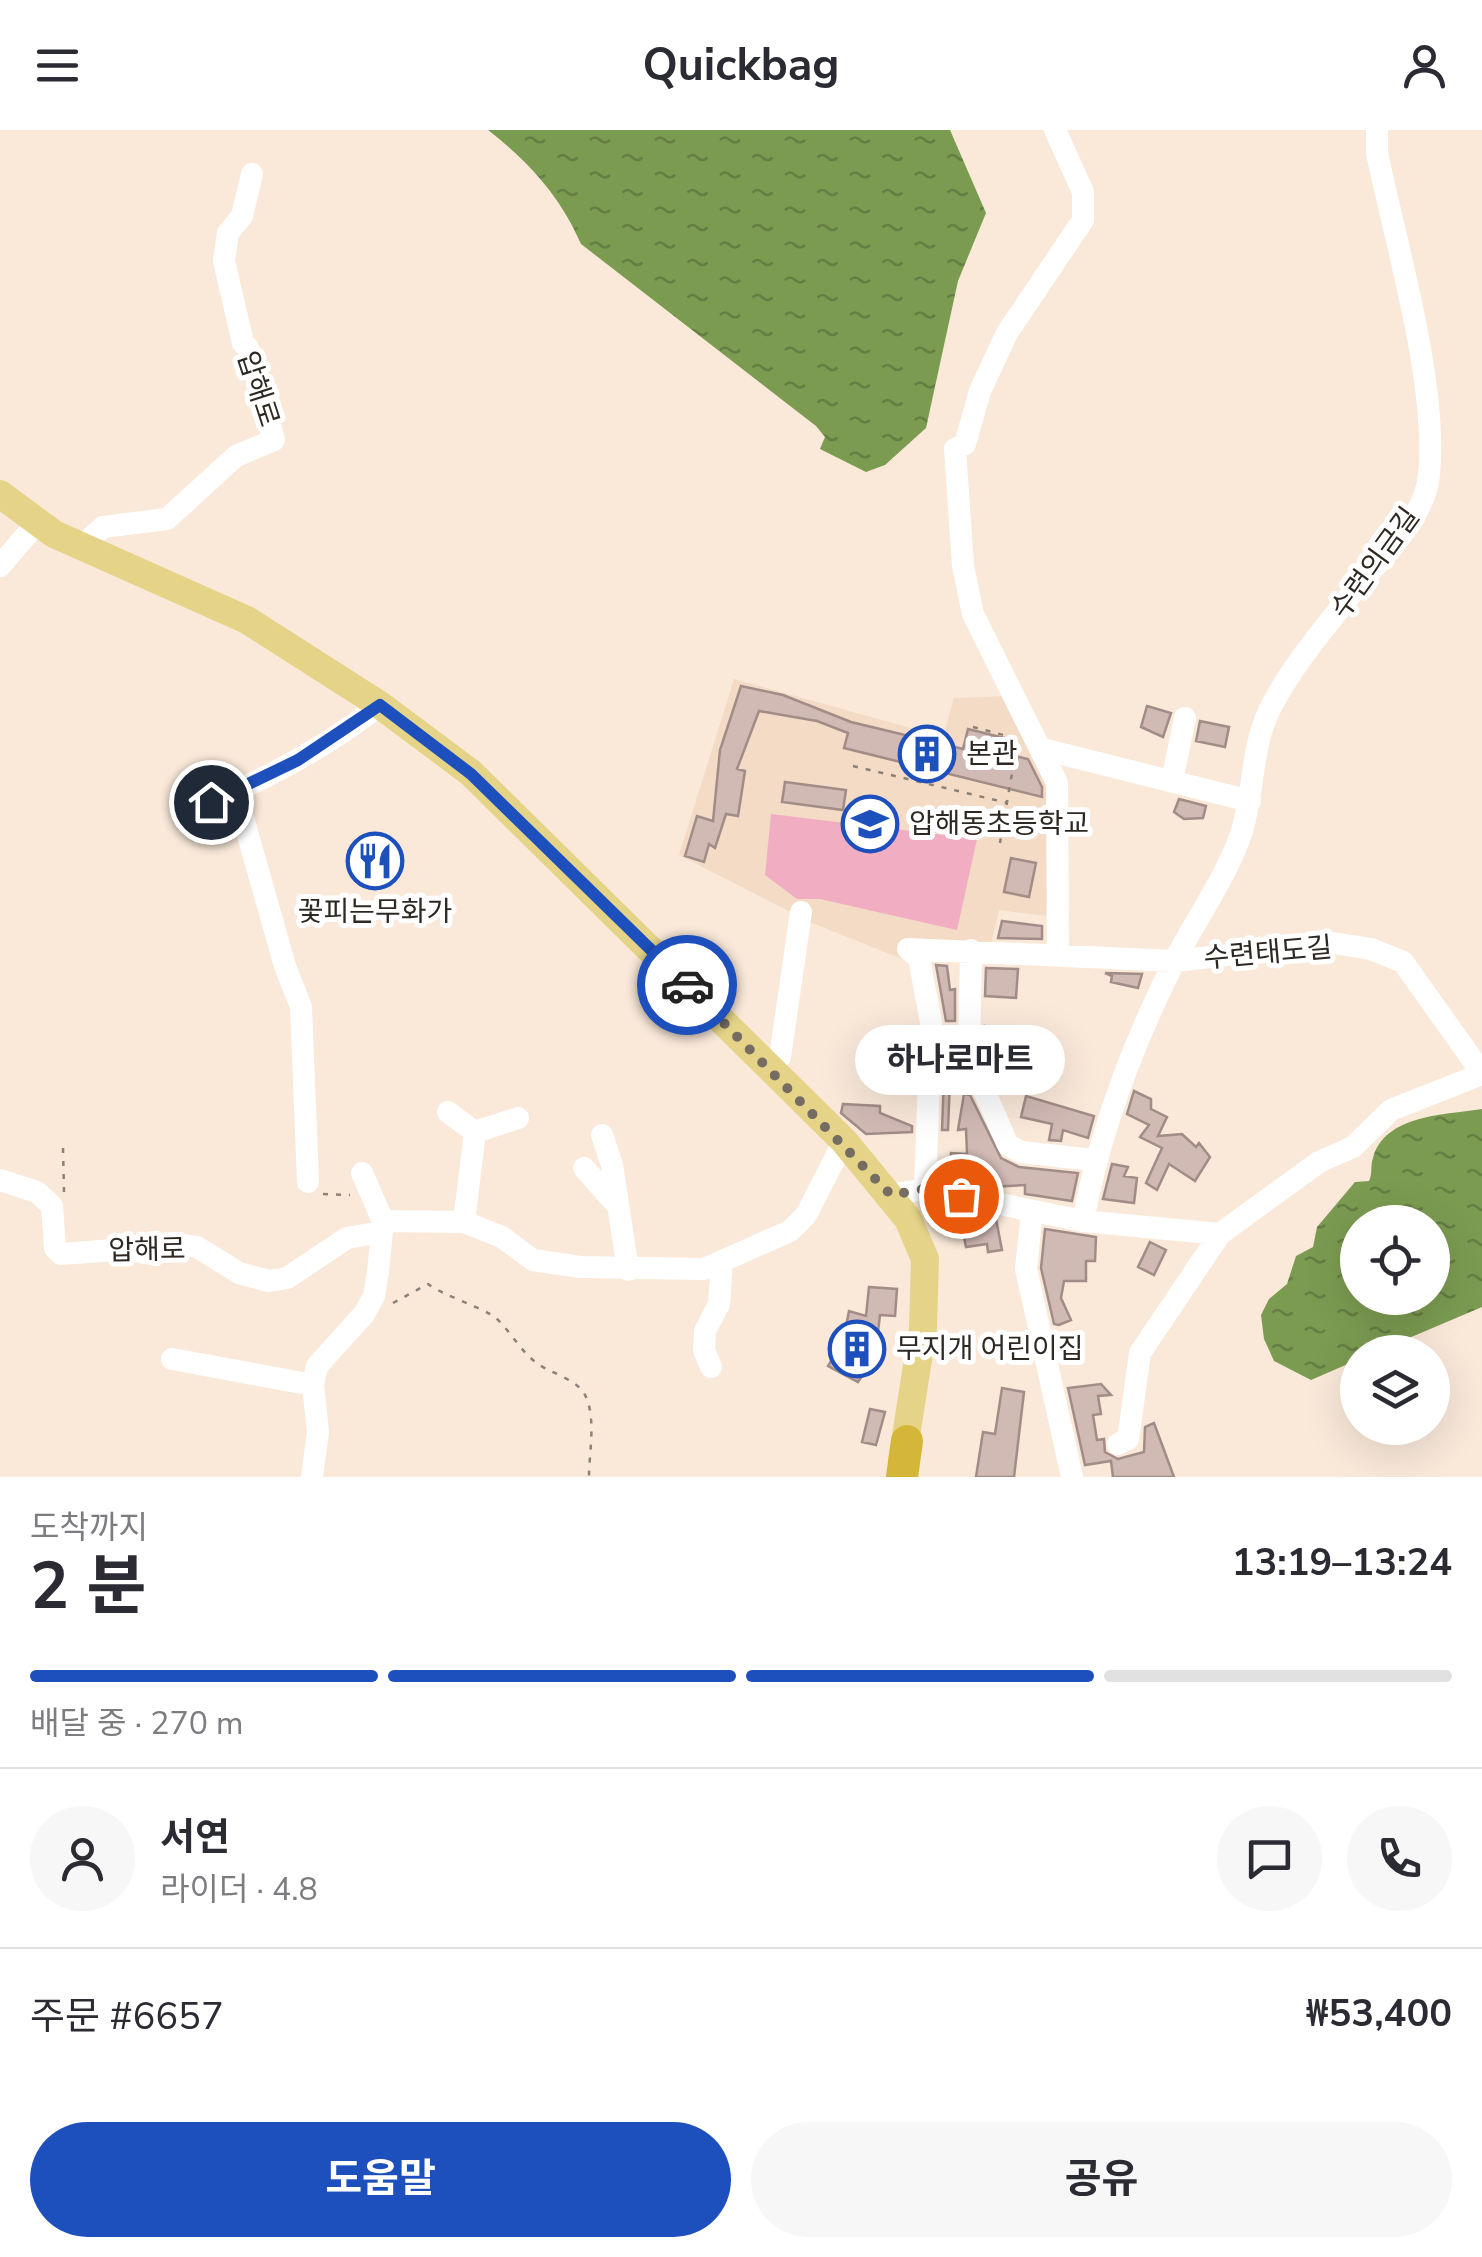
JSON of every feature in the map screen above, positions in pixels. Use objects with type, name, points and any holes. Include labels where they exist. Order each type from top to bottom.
[{"type":"highway","points":[[900,1477],[906,1441]]},
{"type":"main road","points":[[0,494],[36,524],[80,547],[246,620],[380,705],[471,774],[844,1142],[891,1195],[918,1236],[924,1259],[923,1328],[906,1441]]},
{"type":"street","points":[[1056,130],[1083,192],[1082,220],[1007,332],[980,392],[965,444],[955,449],[963,566],[974,614],[1020,715],[1057,782],[1058,954]]},
{"type":"street","name":"수련의금길","points":[[1083,1221],[1094,1160],[1174,961],[1239,840],[1250,800],[1259,733],[1273,702],[1354,590],[1416,517],[1429,476],[1424,375],[1376,153],[1377,130]]},
{"type":"street","name":"압해로","points":[[80,547],[103,528],[167,519],[236,456],[274,440],[248,348],[243,344],[224,261],[228,233],[242,216],[252,174]]},
{"type":"street","points":[[0,566],[36,524]]},
{"type":"street","points":[[187,811],[236,793],[298,760],[380,705]]},
{"type":"street","points":[[1172,781],[1185,718]]},
{"type":"street","points":[[1042,749],[1250,800]]},
{"type":"street","points":[[236,793],[285,966],[301,1006],[308,1182]]},
{"type":"street","points":[[771,1066],[780,1057],[801,912]]},
{"type":"street","name":"수련태도길","points":[[1174,961],[1333,944],[1371,949],[1403,962],[1482,1074]]},
{"type":"street","points":[[925,1189],[931,1023],[919,958],[908,950],[1174,961]]},
{"type":"street","points":[[971,950],[969,1056],[1008,1145],[1021,1152],[1094,1160]]},
{"type":"street","points":[[1118,1444],[1128,1439],[1134,1373],[1143,1346],[1220,1234],[1319,1162],[1353,1147],[1392,1110],[1482,1074]]},
{"type":"street","points":[[448,1112],[475,1132]]},
{"type":"street","points":[[475,1132],[518,1118]]},
{"type":"street","points":[[464,1222],[475,1132]]},
{"type":"street","points":[[602,1135],[612,1165],[628,1270]]},
{"type":"street","name":"압해로","points":[[0,1180],[36,1192],[52,1206],[55,1248],[61,1254],[128,1249],[145,1253],[184,1245],[197,1247],[239,1273],[276,1280],[287,1278],[347,1238],[382,1227],[464,1222],[502,1237],[533,1260],[628,1270],[682,1270],[722,1264],[790,1231],[806,1215],[844,1142]]},
{"type":"street","points":[[584,1168],[616,1204]]},
{"type":"street","points":[[312,1477],[318,1432],[312,1384],[317,1366],[364,1314],[374,1296],[382,1227],[366,1184]]},
{"type":"street","points":[[891,1195],[925,1189],[1083,1221],[1220,1234]]},
{"type":"street","points":[[1032,1211],[1026,1269],[1072,1477]]},
{"type":"street","points":[[711,1367],[704,1350],[704,1332],[719,1304],[722,1264]]},
{"type":"street","points":[[172,1359],[312,1384]]},
{"type":"path","points":[[973,727],[1014,742],[1015,768],[1000,843]]},
{"type":"path","points":[[853,766],[1008,803]]},
{"type":"path","points":[[308,1182],[315,1194],[366,1184]]},
{"type":"path","points":[[364,1314],[428,1284],[468,1308],[494,1316],[533,1361],[585,1394],[592,1437],[589,1477]]},
{"type":"shaded area","name":"압해동초등학교","points":[[734,679],[943,737],[954,698],[1009,696],[1055,793],[1046,916],[999,910],[991,944],[911,944],[902,959],[812,923],[679,855]]},
{"type":"shaded area","points":[[771,814],[977,839],[957,930],[820,899],[797,899],[765,875]]},
{"type":"water","points":[[488,130],[950,130],[986,213],[958,281],[926,428],[885,465],[866,472],[820,449],[825,437],[816,426],[581,244],[542,181]]},
{"type":"water","points":[[1482,1109],[1482,1307],[1416,1335],[1340,1335],[1340,1367],[1311,1380],[1274,1361],[1264,1339],[1261,1315],[1269,1299],[1287,1284],[1296,1256],[1313,1247],[1317,1227],[1355,1182],[1369,1181],[1372,1161],[1390,1133],[1418,1119]]},
{"type":"building","points":[[741,686],[783,695],[851,722],[963,749],[968,729],[1008,739],[1005,754],[1028,759],[1042,787],[1042,797],[844,748],[848,733],[817,721],[759,711],[737,769],[745,771],[738,816],[726,814],[715,848],[709,844],[704,862],[685,856],[697,816],[713,821],[720,750]]},
{"type":"building","points":[[1147,706],[1171,713],[1163,737],[1141,727]]},
{"type":"building","points":[[1200,721],[1229,727],[1225,747],[1196,741]]},
{"type":"building","points":[[785,782],[846,790],[843,810],[782,802]]},
{"type":"building","points":[[1179,799],[1206,806],[1203,818],[1184,819],[1174,812]]},
{"type":"building","points":[[1011,858],[1036,863],[1029,897],[1004,892]]},
{"type":"building","points":[[1002,921],[1042,926],[1042,939],[998,938]]},
{"type":"building","points":[[936,965],[947,966],[950,990],[955,989],[955,1021],[946,1021]]},
{"type":"building","points":[[986,968],[1018,969],[1016,998],[985,996]]},
{"type":"building","points":[[1105,973],[1142,974],[1138,988],[1111,982],[1112,976]]},
{"type":"building","points":[[985,1026],[1004,1030],[1000,1051],[984,1048]]},
{"type":"building","points":[[945,1050],[951,1054],[948,1130],[942,1130]]},
{"type":"building","points":[[1011,1050],[1038,1057],[1029,1076],[1006,1070]]},
{"type":"building","points":[[1134,1091],[1151,1099],[1151,1109],[1167,1117],[1158,1136],[1182,1134],[1196,1147],[1199,1143],[1210,1157],[1195,1181],[1169,1164],[1157,1190],[1146,1183],[1162,1148],[1140,1137],[1149,1125],[1127,1114]]},
{"type":"building","points":[[964,1094],[970,1095],[1001,1158],[1019,1167],[1078,1173],[1072,1201],[1025,1194],[1025,1185],[990,1187],[950,1179],[951,1153],[967,1154],[966,1129],[958,1130]]},
{"type":"building","points":[[1026,1096],[1094,1116],[1088,1138],[1063,1130],[1061,1141],[1049,1140],[1052,1124],[1021,1117]]},
{"type":"building","points":[[843,1104],[880,1106],[880,1113],[912,1126],[912,1132],[866,1134],[841,1113]]},
{"type":"building","points":[[1112,1164],[1128,1167],[1124,1176],[1137,1178],[1134,1203],[1103,1199]]},
{"type":"building","points":[[934,1206],[996,1219],[1002,1250],[988,1252],[987,1244],[966,1247],[961,1222],[932,1218]]},
{"type":"building","points":[[1045,1229],[1096,1237],[1095,1261],[1086,1261],[1086,1281],[1064,1281],[1061,1298],[1071,1320],[1059,1325],[1054,1324],[1041,1268]]},
{"type":"building","points":[[1150,1242],[1166,1250],[1154,1275],[1138,1267]]},
{"type":"building","name":"무지개 어린이집","points":[[869,1287],[897,1289],[895,1316],[880,1315],[875,1356],[858,1382],[828,1366],[843,1342],[849,1311],[866,1316]]},
{"type":"building","points":[[1101,1384],[1111,1395],[1098,1396],[1101,1414],[1093,1415],[1097,1440],[1104,1439],[1105,1452],[1118,1459],[1144,1452],[1145,1427],[1154,1423],[1174,1477],[1113,1477],[1111,1461],[1085,1465],[1068,1388]]},
{"type":"building","points":[[1002,1388],[1024,1392],[1014,1477],[976,1477],[983,1432],[995,1434]]},
{"type":"building","points":[[870,1409],[885,1412],[876,1445],[862,1442]]},
{"type":"way so far","points":[[687,985],[771,1066],[891,1195],[925,1189],[961,1196]]},
{"type":"place","name":"본관","points":[[927,754]]},
{"type":"place","name":"압해동초등학교","points":[[870,824]]},
{"type":"place","name":"꽃피는무화가","points":[[375,861]]},
{"type":"place","name":"하나로마트","points":[[961,1196]]},
{"type":"place","name":"무지개 어린이집","points":[[857,1349]]},
{"type":"route","points":[[211,802],[298,760],[380,705],[471,774],[687,985]]}]
